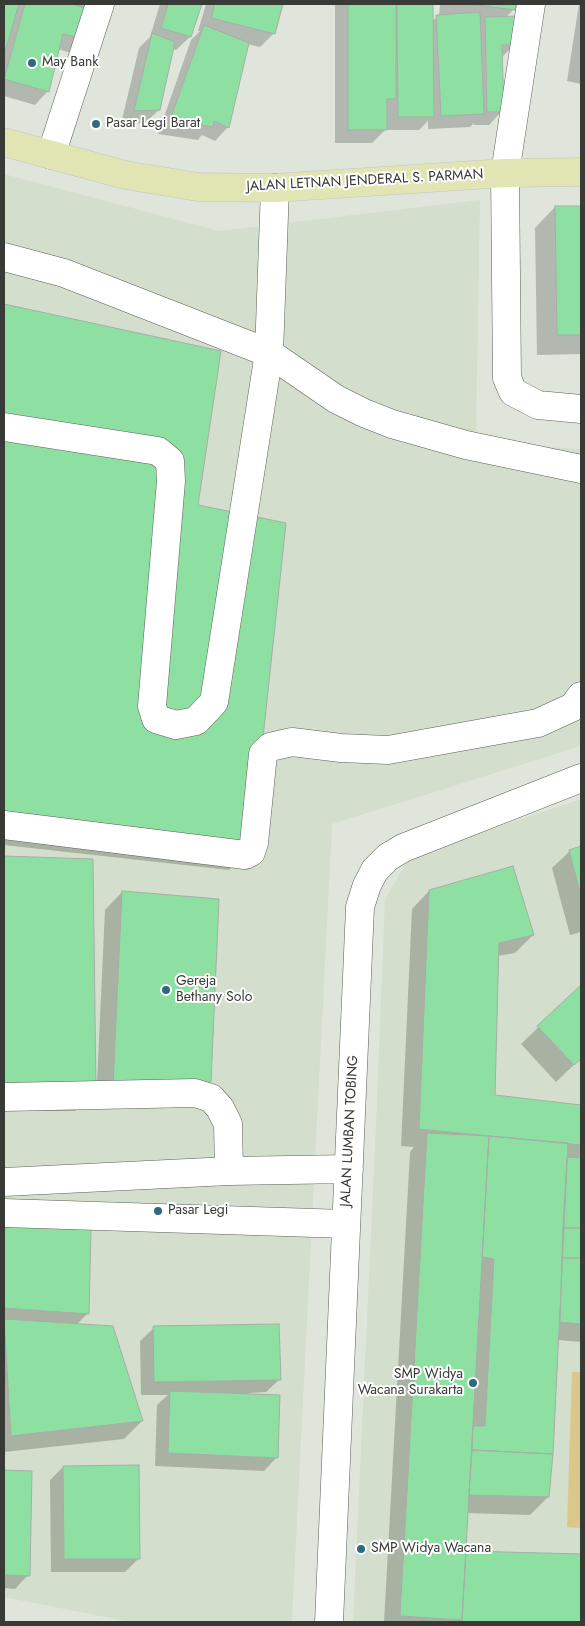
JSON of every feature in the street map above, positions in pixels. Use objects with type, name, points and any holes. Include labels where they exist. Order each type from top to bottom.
[{"type":"main road","name":"JALAN LETNAN JENDERAL S. PARMAN","points":[[4,142],[125,175],[198,187],[275,188],[505,174],[581,172]]},
{"type":"street","points":[[51,155],[100,4]]},
{"type":"street","points":[[532,4],[505,174],[508,378],[513,392],[538,405],[581,409]]},
{"type":"street","points":[[4,427],[158,452],[170,461],[171,481],[152,706],[156,719],[176,725],[196,721],[214,702],[268,353],[275,188]]},
{"type":"street","points":[[4,256],[64,272],[268,353],[336,399],[392,424],[466,445],[581,468]]},
{"type":"street","points":[[4,825],[246,855],[251,852],[254,843],[263,754],[270,747],[292,742],[341,748],[388,750],[538,723],[573,707],[581,696]]},
{"type":"street","name":"JALAN LUMBAN TOBING","points":[[329,1622],[360,907],[366,886],[375,870],[388,857],[403,848],[581,778]]},
{"type":"street","points":[[4,1097],[195,1093],[211,1098],[220,1108],[228,1124],[229,1171]]},
{"type":"street","points":[[4,1182],[229,1171],[349,1169]]},
{"type":"street","points":[[4,1213],[346,1224]]},
{"type":"shaded area","name":"Pasar Legi","points":[[4,174],[219,231],[480,200],[476,443],[581,449],[581,746],[332,824],[292,1620],[289,1622],[130,1622],[4,1597]]},
{"type":"shaded area","name":"SMP Widya Wacana Surakarta","points":[[581,799],[581,1622],[353,1622],[385,899],[410,856]]},
{"type":"shaded area","points":[[572,1372],[581,1372],[581,1528],[567,1527]]},
{"type":"building","points":[[4,4],[19,4],[4,55]]},
{"type":"building","points":[[25,4],[71,4],[92,10],[86,40],[63,34],[49,92],[4,79]]},
{"type":"building","points":[[168,4],[202,4],[191,37],[161,28]]},
{"type":"building","points":[[215,4],[283,4],[275,34],[211,18]]},
{"type":"building","points":[[348,4],[396,4],[396,99],[387,99],[387,130],[348,130]]},
{"type":"building","points":[[397,4],[433,4],[434,117],[398,117]]},
{"type":"building","points":[[468,4],[516,4],[515,10]]},
{"type":"building","points":[[480,12],[484,114],[441,116],[436,15]]},
{"type":"building","points":[[515,16],[516,45],[502,45],[504,112],[487,112],[485,17]]},
{"type":"building","points":[[204,25],[249,43],[229,128],[214,121],[213,127],[170,120]]},
{"type":"building","points":[[152,33],[175,42],[160,110],[134,111]]},
{"type":"building","points":[[555,206],[581,206],[581,335],[557,335]]},
{"type":"building","points":[[4,304],[221,351],[198,505],[286,523],[251,850],[4,823]]},
{"type":"building","points":[[581,846],[581,896],[569,850]]},
{"type":"building","points":[[4,856],[93,859],[96,1091],[4,1092]]},
{"type":"building","points":[[513,866],[534,935],[499,943],[495,1095],[581,1105],[581,1145],[419,1129],[429,890]]},
{"type":"building","name":"Gereja Bethany Solo","points":[[122,891],[219,899],[211,1082],[113,1085]]},
{"type":"building","points":[[581,985],[581,1059],[574,1065],[537,1026]]},
{"type":"building","points":[[427,1133],[489,1136],[462,1620],[400,1616]]},
{"type":"building","points":[[489,1136],[568,1143],[553,1454],[472,1450],[473,1426],[485,1426],[494,1259],[482,1257]]},
{"type":"building","points":[[567,1157],[581,1158],[581,1228],[563,1228]]},
{"type":"building","points":[[4,1227],[91,1227],[89,1314],[4,1308]]},
{"type":"building","points":[[563,1228],[581,1228],[581,1258],[562,1258]]},
{"type":"building","points":[[562,1258],[581,1258],[581,1324],[560,1322]]},
{"type":"building","points":[[4,1319],[113,1326],[143,1421],[11,1436]]},
{"type":"building","points":[[279,1324],[281,1380],[154,1382],[153,1326]]},
{"type":"building","points":[[170,1391],[280,1395],[278,1458],[168,1453]]},
{"type":"building","points":[[472,1450],[553,1454],[549,1497],[469,1495]]},
{"type":"building","points":[[139,1465],[140,1559],[64,1559],[63,1466]]},
{"type":"building","points":[[4,1470],[32,1471],[30,1576],[4,1575]]},
{"type":"building","points":[[466,1551],[581,1554],[581,1622],[462,1622]]},
{"type":"place","name":"May Bank","points":[[32,63]]},
{"type":"place","name":"Pasar Legi Barat","points":[[96,124]]},
{"type":"place","name":"Gereja Bethany Solo","points":[[166,990]]},
{"type":"place","name":"Pasar Legi","points":[[158,1211]]},
{"type":"place","name":"SMP Widya Wacana Surakarta","points":[[473,1383]]},
{"type":"place","name":"SMP Widya Wacana","points":[[361,1549]]}]
